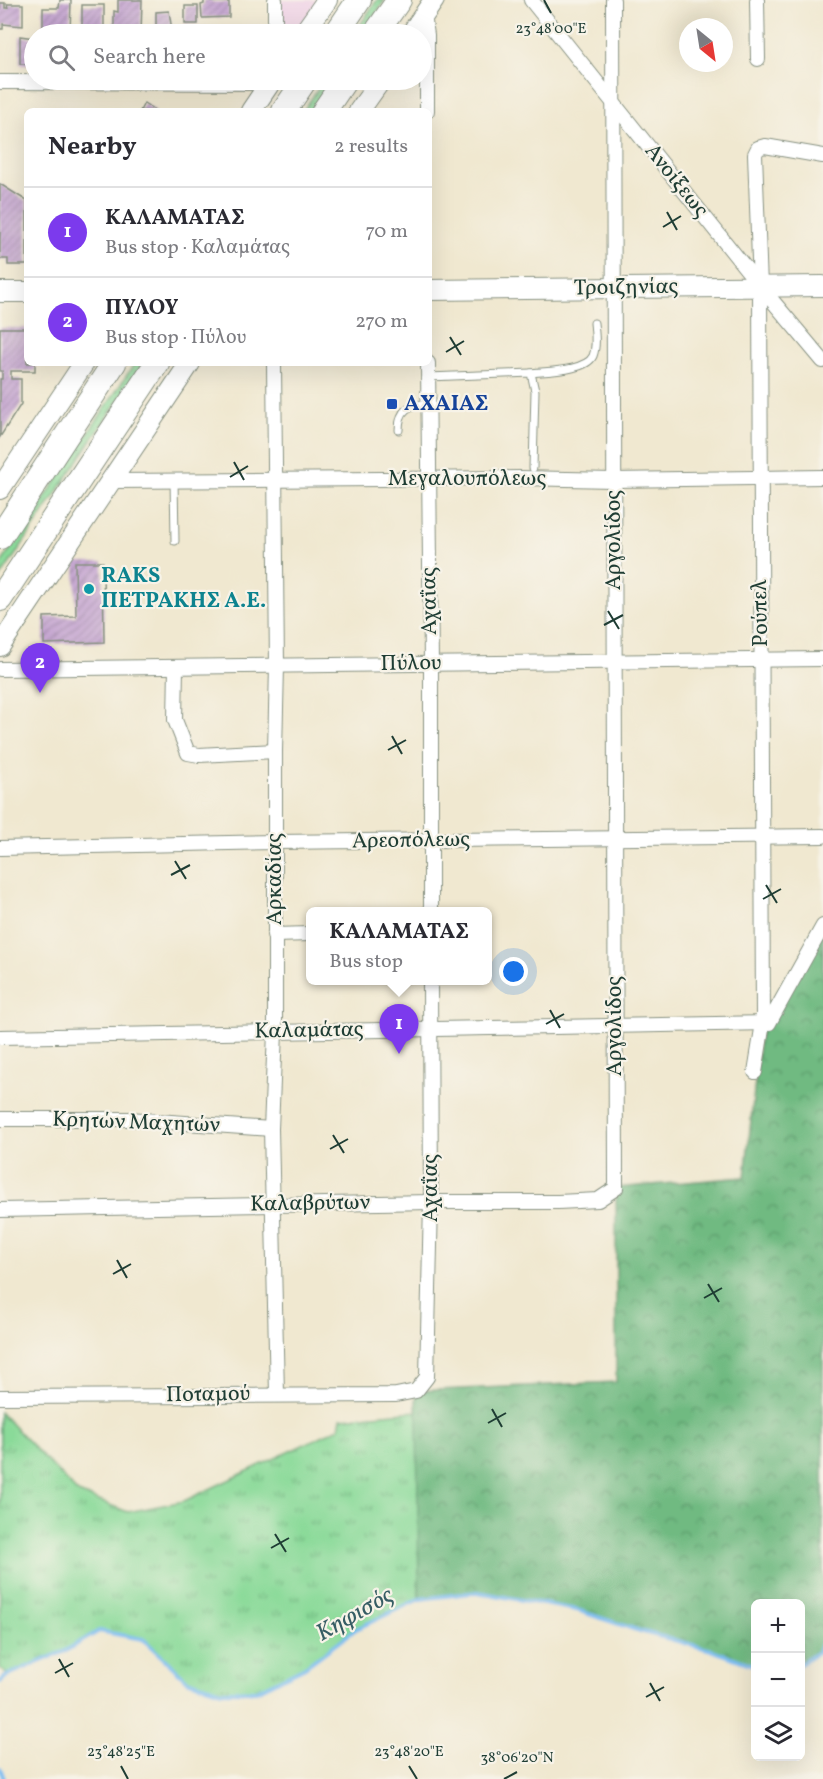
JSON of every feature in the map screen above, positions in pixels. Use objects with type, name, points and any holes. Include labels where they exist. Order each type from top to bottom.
[{"type":"highway","points":[[343,24],[359,0]]},
{"type":"highway","points":[[382,24],[399,0]]},
{"type":"highway","points":[[286,108],[298,90]]},
{"type":"highway","points":[[326,108],[338,90]]},
{"type":"highway","points":[[0,537],[112,366]]},
{"type":"highway","points":[[0,599],[155,366]]},
{"type":"main road","points":[[310,24],[327,0]]},
{"type":"main road","points":[[418,24],[429,7]]},
{"type":"main road","points":[[253,108],[265,90]]},
{"type":"main road","points":[[362,108],[374,90]]},
{"type":"main road","name":"Τροιζηνίας","points":[[432,290],[823,286]]},
{"type":"main road","points":[[0,292],[24,292]]},
{"type":"main road","points":[[0,489],[82,366]]},
{"type":"main road","points":[[0,646],[188,366]]},
{"type":"street","points":[[275,0],[275,24]]},
{"type":"street","name":"Ανοίξεως","points":[[531,0],[760,286],[823,361]]},
{"type":"street","name":"Αργολίδος","points":[[613,0],[616,1188]]},
{"type":"street","points":[[757,0],[758,59]]},
{"type":"street","points":[[428,24],[429,7]]},
{"type":"street","points":[[0,82],[24,82]]},
{"type":"street","points":[[427,90],[427,108]]},
{"type":"street","name":"Ρούπελ","points":[[754,1072],[762,1023],[763,836],[759,477],[760,286],[755,154],[758,148],[765,146],[823,156]]},
{"type":"street","name":"Αρκαδίας","points":[[274,366],[278,666],[275,751],[275,1032],[272,1129],[277,1395]]},
{"type":"street","name":"Αχαΐας","points":[[428,370],[431,907]]},
{"type":"street","name":"Μεγαλουπόλεως","points":[[111,481],[429,478],[613,480],[823,477]]},
{"type":"street","name":"Πύλου","points":[[0,669],[823,659]]},
{"type":"street","points":[[176,667],[175,720],[188,753],[199,755],[275,751]]},
{"type":"street","name":"Αρεοπόλεως","points":[[0,848],[275,842],[823,836]]},
{"type":"street","points":[[762,1023],[769,1023],[823,927]]},
{"type":"street","points":[[274,935],[306,934]]},
{"type":"street","name":"Αχαΐας","points":[[416,1391],[427,1377],[431,1202],[430,985]]},
{"type":"street","name":"Καλαμάτας","points":[[0,1037],[762,1023]]},
{"type":"street","name":"Κρητών Μαχητών","points":[[0,1119],[129,1119],[272,1129]]},
{"type":"street","name":"Καλαβρύτων","points":[[0,1210],[598,1200],[616,1188]]},
{"type":"street","name":"Ποταμού","points":[[0,1397],[396,1395],[416,1391]]},
{"type":"lane","points":[[428,370],[531,373],[582,366],[592,358],[595,347],[594,323]]},
{"type":"lane","points":[[531,373],[535,391],[533,468]]},
{"type":"lane","points":[[399,430],[401,413],[405,408],[414,404],[429,404]]},
{"type":"lane","points":[[174,480],[176,541]]},
{"type":"shaded area","points":[[279,0],[321,0],[304,24],[279,24]]},
{"type":"green space","points":[[377,0],[385,0],[369,24],[361,24]]},
{"type":"green space","points":[[317,90],[325,90],[313,108],[305,108]]},
{"type":"green space","points":[[133,366],[141,366],[0,578],[0,565]]},
{"type":"green space","points":[[823,925],[823,1640],[818,1652],[805,1661],[805,1599],[751,1599],[751,1665],[712,1650],[640,1631],[577,1610],[478,1592],[419,1599],[416,1391],[616,1382],[616,1188],[745,1177],[761,1024]]},
{"type":"green space","points":[[417,1411],[419,1599],[356,1629],[305,1667],[256,1691],[222,1691],[187,1680],[143,1639],[99,1631],[65,1651],[8,1675],[0,1669],[0,1412],[78,1493],[128,1512],[184,1501],[339,1428],[341,1418]]},
{"type":"building","points":[[60,0],[71,0],[70,24],[43,24],[43,8],[59,8]]},
{"type":"building","points":[[118,0],[142,0],[141,24],[114,24],[114,11],[118,12]]},
{"type":"building","points":[[204,0],[229,2],[229,17],[202,18],[201,5],[204,4]]},
{"type":"building","points":[[0,3],[5,3],[5,8],[8,8],[7,4],[23,4],[23,26],[3,24],[3,29],[0,29]]},
{"type":"building","points":[[82,5],[104,5],[104,24],[82,24]]},
{"type":"building","points":[[185,6],[198,6],[198,24],[185,24]]},
{"type":"building","points":[[169,11],[171,24],[156,24],[156,12]]},
{"type":"building","points":[[20,36],[24,37],[24,64],[20,64]]},
{"type":"building","points":[[144,103],[152,108],[142,108]]},
{"type":"building","points":[[0,184],[24,199],[24,265],[8,265],[8,259],[0,259]]},
{"type":"building","points":[[0,328],[24,328],[24,366],[35,366],[35,371],[11,371],[11,379],[21,379],[21,404],[0,437],[2,371],[0,371]]},
{"type":"building","name":"RAKS ΠΕΤΡΑΚΗΣ Α.Ε.","points":[[75,562],[103,562],[104,642],[44,644],[44,617],[76,616]]},
{"type":"waterway","name":"Κηφισός","points":[[0,1682],[8,1675],[65,1651],[99,1631],[143,1639],[187,1680],[222,1691],[256,1691],[305,1667],[356,1629],[419,1599],[478,1592],[577,1610],[640,1631],[712,1650],[751,1664]]},
{"type":"waterway","name":"Κηφισός","points":[[805,1661],[818,1652],[823,1640]]},
{"type":"waterway","name":"Κηφισός","points":[[0,1768],[4,1779]]},
{"type":"place","name":"AXAΙΑΣ","points":[[392,404]]},
{"type":"place","name":"RAKS ΠΕΤΡΑΚΗΣ Α.Ε.","points":[[89,589]]},
{"type":"place","name":"ΠΥΛΟΥ","points":[[40,693]]},
{"type":"place","name":"ΚΑΛΑΜΑΤΑΣ","points":[[399,1054]]}]
